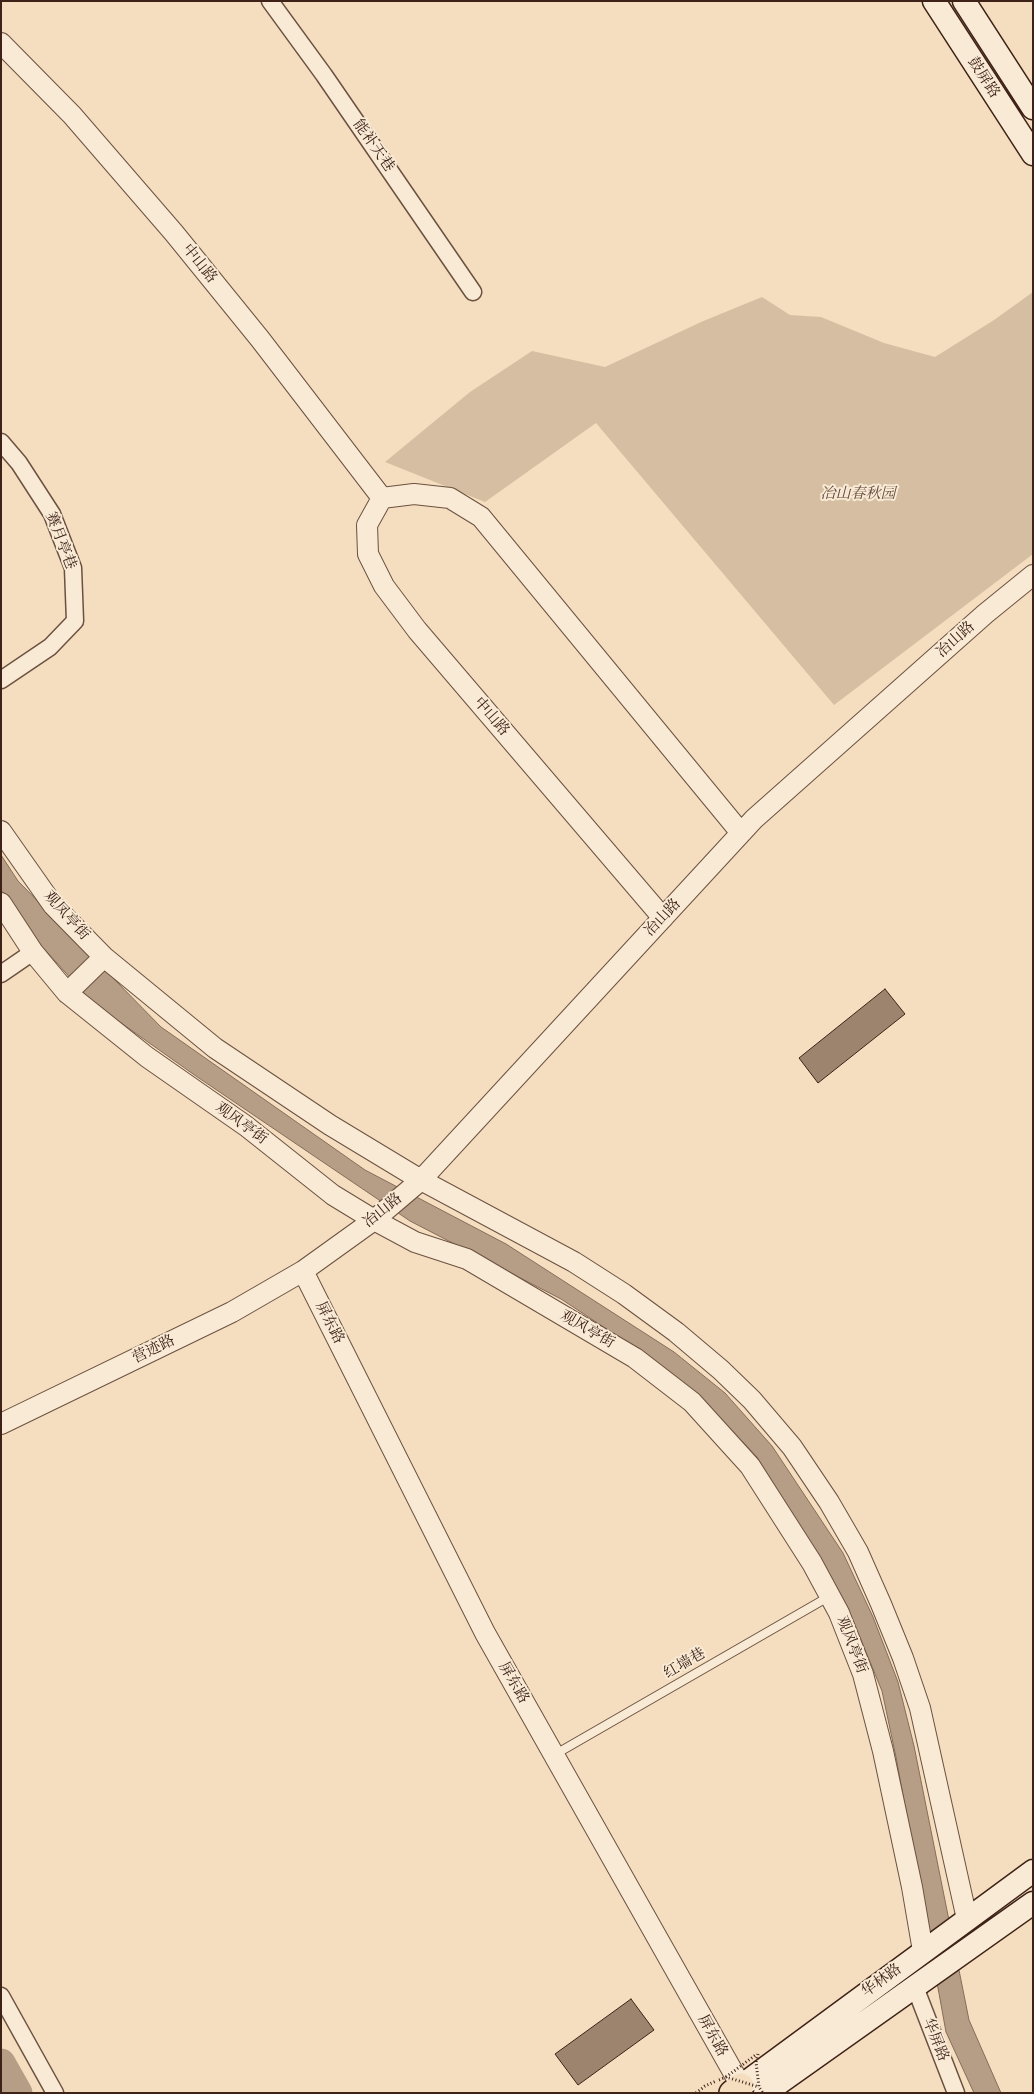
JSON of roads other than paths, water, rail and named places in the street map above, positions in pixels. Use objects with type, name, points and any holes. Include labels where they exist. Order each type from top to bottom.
[{"type":"main road","name":"鼓屏路","points":[[934,1],[1033,154]]},
{"type":"main road","name":"鼓屏路","points":[[964,1],[1033,108]]},
{"type":"main road","name":"华林路","points":[[743,2087],[923,1951],[1033,1871]]},
{"type":"main road","name":"华林路","points":[[743,2087],[922,1981],[1033,1903]]},
{"type":"street","name":"能补天巷","points":[[270,1],[324,75],[473,292]]},
{"type":"street","name":"中山路","points":[[1,43],[72,115],[174,233],[260,339],[382,498],[368,525],[368,554],[384,586],[417,630],[663,918]]},
{"type":"street","name":"赛月亭巷","points":[[1,442],[19,464],[52,514],[73,568],[75,621],[50,647],[1,680]]},
{"type":"street","points":[[382,498],[414,494],[450,498],[481,517],[741,834]]},
{"type":"street","name":"冶山路","points":[[303,1271],[374,1220],[421,1180],[754,819],[985,614],[1033,575]]},
{"type":"street","name":"观凤亭街","points":[[1,831],[53,905],[104,957],[215,1048],[330,1125],[421,1180]]},
{"type":"street","name":"观风亭街","points":[[1,902],[33,952],[67,993],[147,1057],[246,1126],[333,1194],[374,1220],[414,1242],[467,1259],[636,1358],[692,1402],[750,1466],[793,1533],[830,1596],[839,1613],[863,1674],[912,1888],[923,1951]]},
{"type":"street","points":[[1,974],[33,952]]},
{"type":"street","points":[[67,993],[104,957]]},
{"type":"street","points":[[421,1180],[574,1262],[624,1294],[676,1332],[721,1370],[752,1400],[792,1447],[829,1502],[858,1552],[903,1658],[922,1717],[967,1919]]},
{"type":"street","name":"营迹路","points":[[1,1424],[232,1312],[303,1271]]},
{"type":"street","name":"屏东路","points":[[303,1271],[485,1633],[743,2087]]},
{"type":"street","name":"华屏路","points":[[922,1981],[956,2093]]},
{"type":"street","points":[[1,1996],[55,2093]]},
{"type":"lane","name":"红墙巷","points":[[554,1755],[830,1596]]},
{"type":"waterway","points":[[1,2063],[18,2093]]},
{"type":"park label","name":"冶山春秋园","points":[[858,495]]}]
